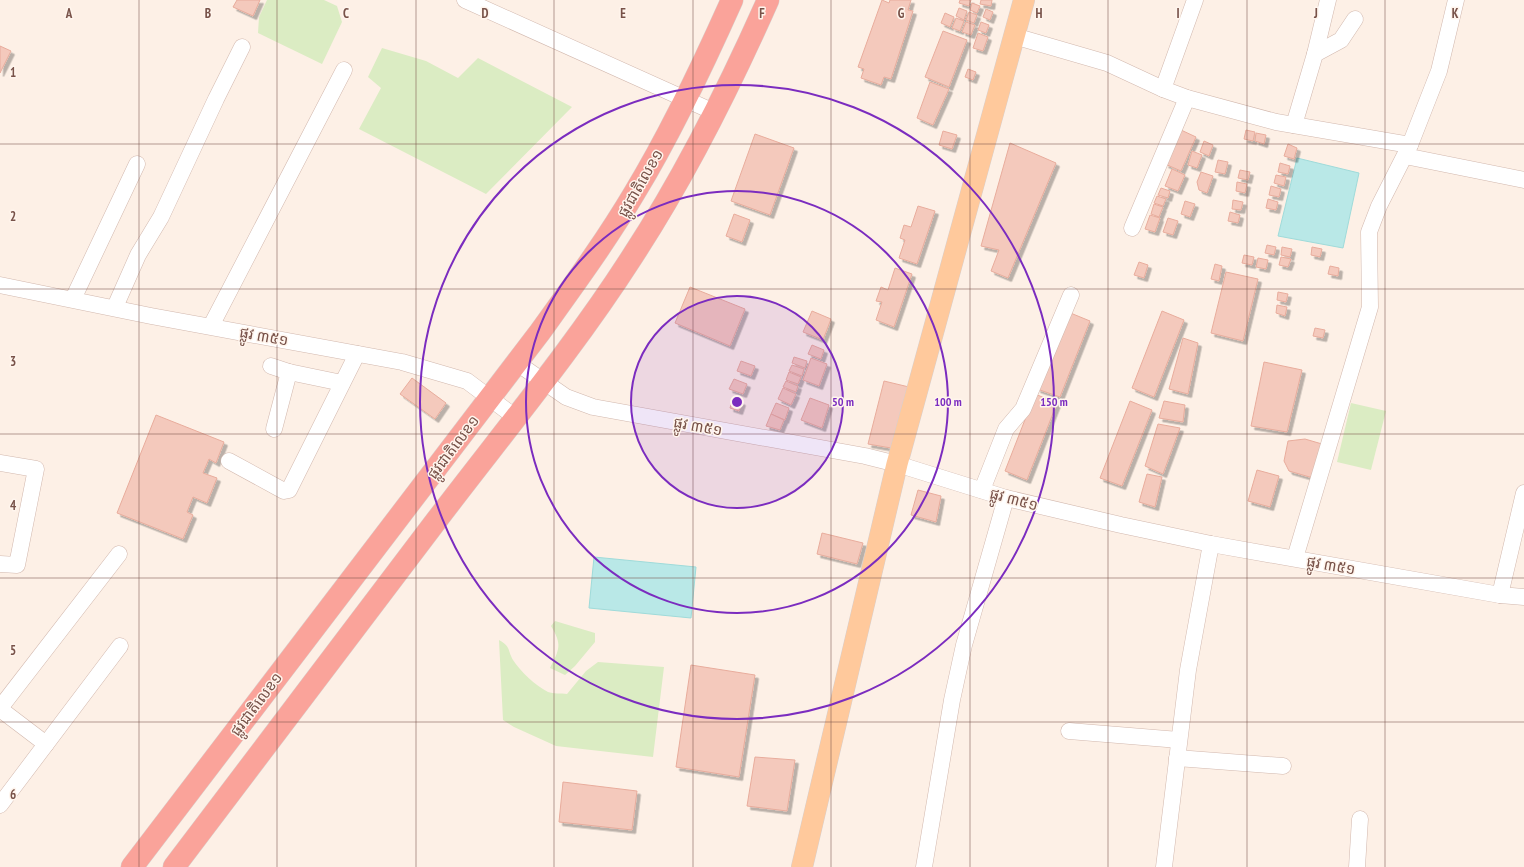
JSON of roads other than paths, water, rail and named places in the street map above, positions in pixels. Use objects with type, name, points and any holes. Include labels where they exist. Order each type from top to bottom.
[{"type":"highway","name":"ផ្លូវជាតិលេខ១","points":[[134,866],[517,363],[602,246],[636,191],[669,131],[732,0]]},
{"type":"highway","name":"ផ្លូវជាតិលេខ១","points":[[174,867],[542,382],[631,259],[665,204],[714,112],[768,0]]},
{"type":"main road","points":[[802,867],[897,464],[1024,0]]},
{"type":"street","points":[[465,0],[714,112]]},
{"type":"street","points":[[1294,125],[1315,54],[1328,0]]},
{"type":"street","points":[[1295,558],[1370,307],[1369,232],[1379,206],[1408,150],[1439,71],[1456,0]]},
{"type":"street","points":[[1163,89],[1190,1]]},
{"type":"street","points":[[1315,54],[1341,40],[1355,19]]},
{"type":"street","points":[[1014,36],[1107,63],[1163,89],[1187,98],[1294,125],[1408,150],[1524,180]]},
{"type":"street","points":[[115,307],[138,255],[161,217],[216,98],[242,47]]},
{"type":"street","points":[[211,326],[344,70]]},
{"type":"street","points":[[1132,228],[1187,98]]},
{"type":"street","points":[[73,299],[137,164]]},
{"type":"street","name":"ផ្លូវ ៣៥១","points":[[0,285],[115,307],[151,316],[402,362],[467,381],[515,417]]},
{"type":"street","points":[[982,490],[1006,429],[1023,408],[1071,295]]},
{"type":"street","points":[[229,461],[284,491],[290,490],[357,354]]},
{"type":"street","name":"ផ្លូវ ៣៥១","points":[[517,363],[542,382],[566,397],[593,407],[864,456],[897,464],[1006,498],[1211,544],[1500,595],[1524,597]]},
{"type":"street","points":[[271,366],[290,372],[342,383]]},
{"type":"street","points":[[274,429],[290,372]]},
{"type":"street","points":[[0,463],[36,469],[17,565],[0,564]]},
{"type":"street","points":[[1500,595],[1524,493]]},
{"type":"street","points":[[924,867],[952,700],[964,645],[1006,498]]},
{"type":"street","points":[[1164,867],[1188,670],[1211,544]]},
{"type":"street","points":[[46,744],[0,709],[120,554]]},
{"type":"street","points":[[0,805],[120,646]]},
{"type":"street","points":[[1069,731],[1179,740]]},
{"type":"street","points":[[1177,758],[1283,766]]},
{"type":"street","points":[[1357,867],[1360,819]]},
{"type":"water","points":[[1297,158],[1359,173],[1343,248],[1278,236]]},
{"type":"water","points":[[594,557],[696,567],[691,618],[589,608]]}]
